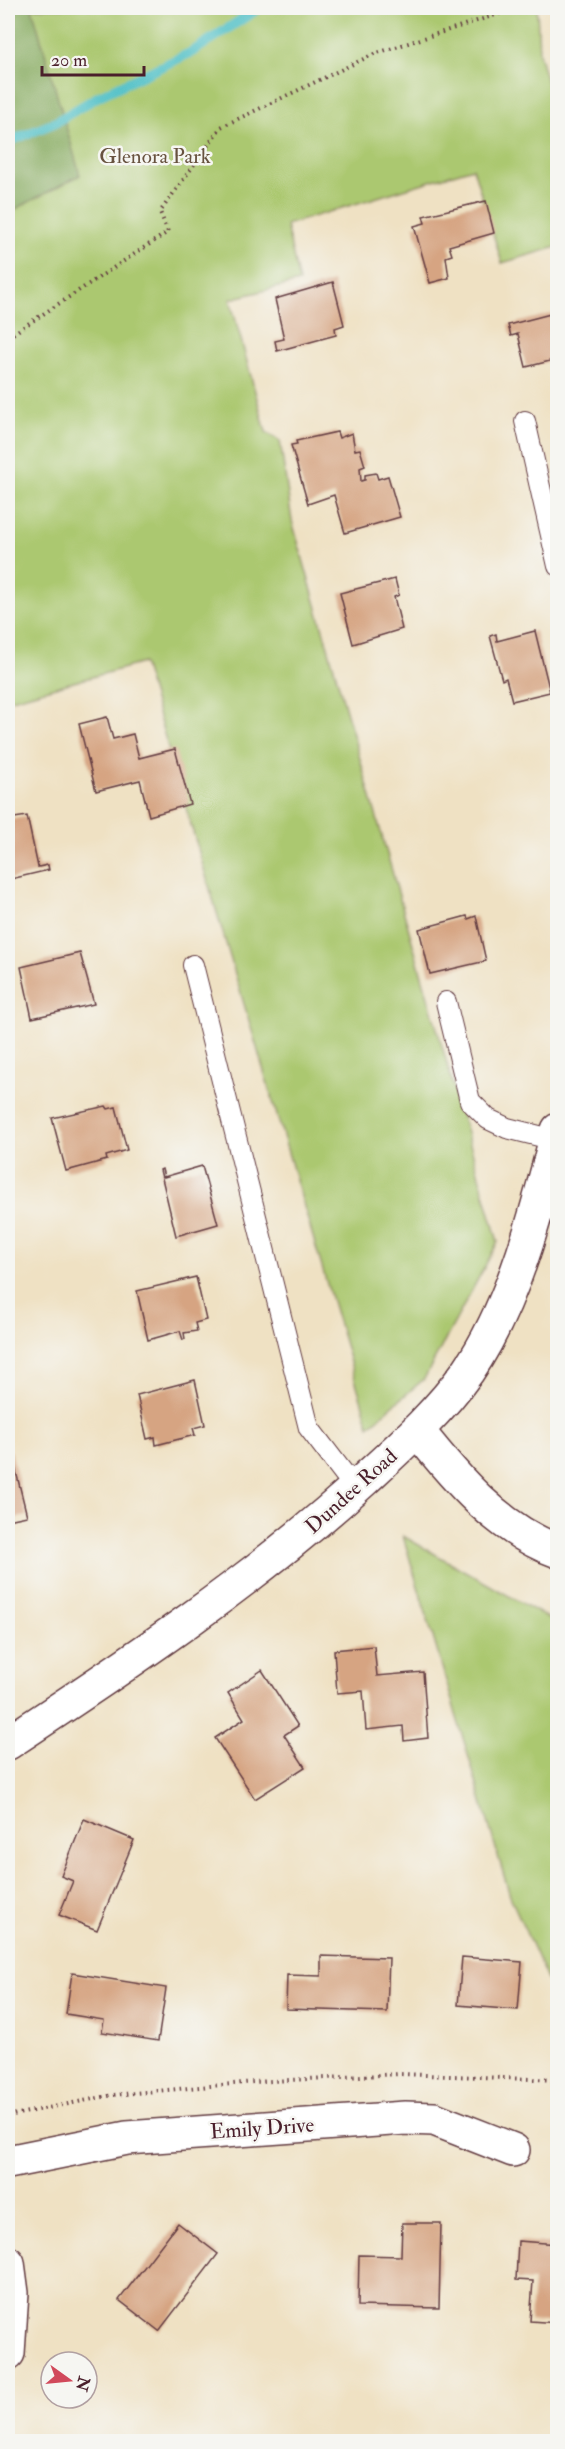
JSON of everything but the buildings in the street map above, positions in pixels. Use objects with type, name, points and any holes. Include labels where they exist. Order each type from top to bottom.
[{"type":"street","name":"Dundee Road","points":[[8,1743],[125,1666],[314,1526],[418,1431],[468,1371],[508,1297],[544,1184],[556,1135]]},
{"type":"street","points":[[418,1431],[460,1484],[532,1542],[558,1551]]},
{"type":"street","name":"Emily Drive","points":[[8,2162],[127,2138],[405,2118],[434,2119],[513,2150]]},
{"type":"street","points":[[8,2263],[12,2293],[8,2352]]},
{"type":"lane","points":[[525,421],[558,566]]},
{"type":"lane","points":[[194,965],[309,1428],[355,1488]]},
{"type":"lane","points":[[446,1002],[470,1101],[488,1119],[507,1128],[556,1135]]},
{"type":"path","points":[[8,337],[168,232],[160,212],[221,127],[374,54],[517,8]]},
{"type":"path","points":[[8,2116],[113,2096],[255,2082],[399,2074],[558,2080]]},
{"type":"green space","name":"Glenora Park","points":[[8,8],[537,8],[539,53],[557,119],[557,247],[502,263],[473,168],[286,225],[299,282],[230,299],[266,432],[280,441],[292,521],[498,1242],[424,1379],[369,1426],[143,663],[8,700]]},
{"type":"green space","points":[[8,8],[32,8],[80,175],[8,213]]},
{"type":"green space","points":[[403,1536],[557,1623],[557,2002],[510,1896]]},
{"type":"waterway","points":[[8,142],[54,123],[99,96],[192,52],[259,8]]}]
